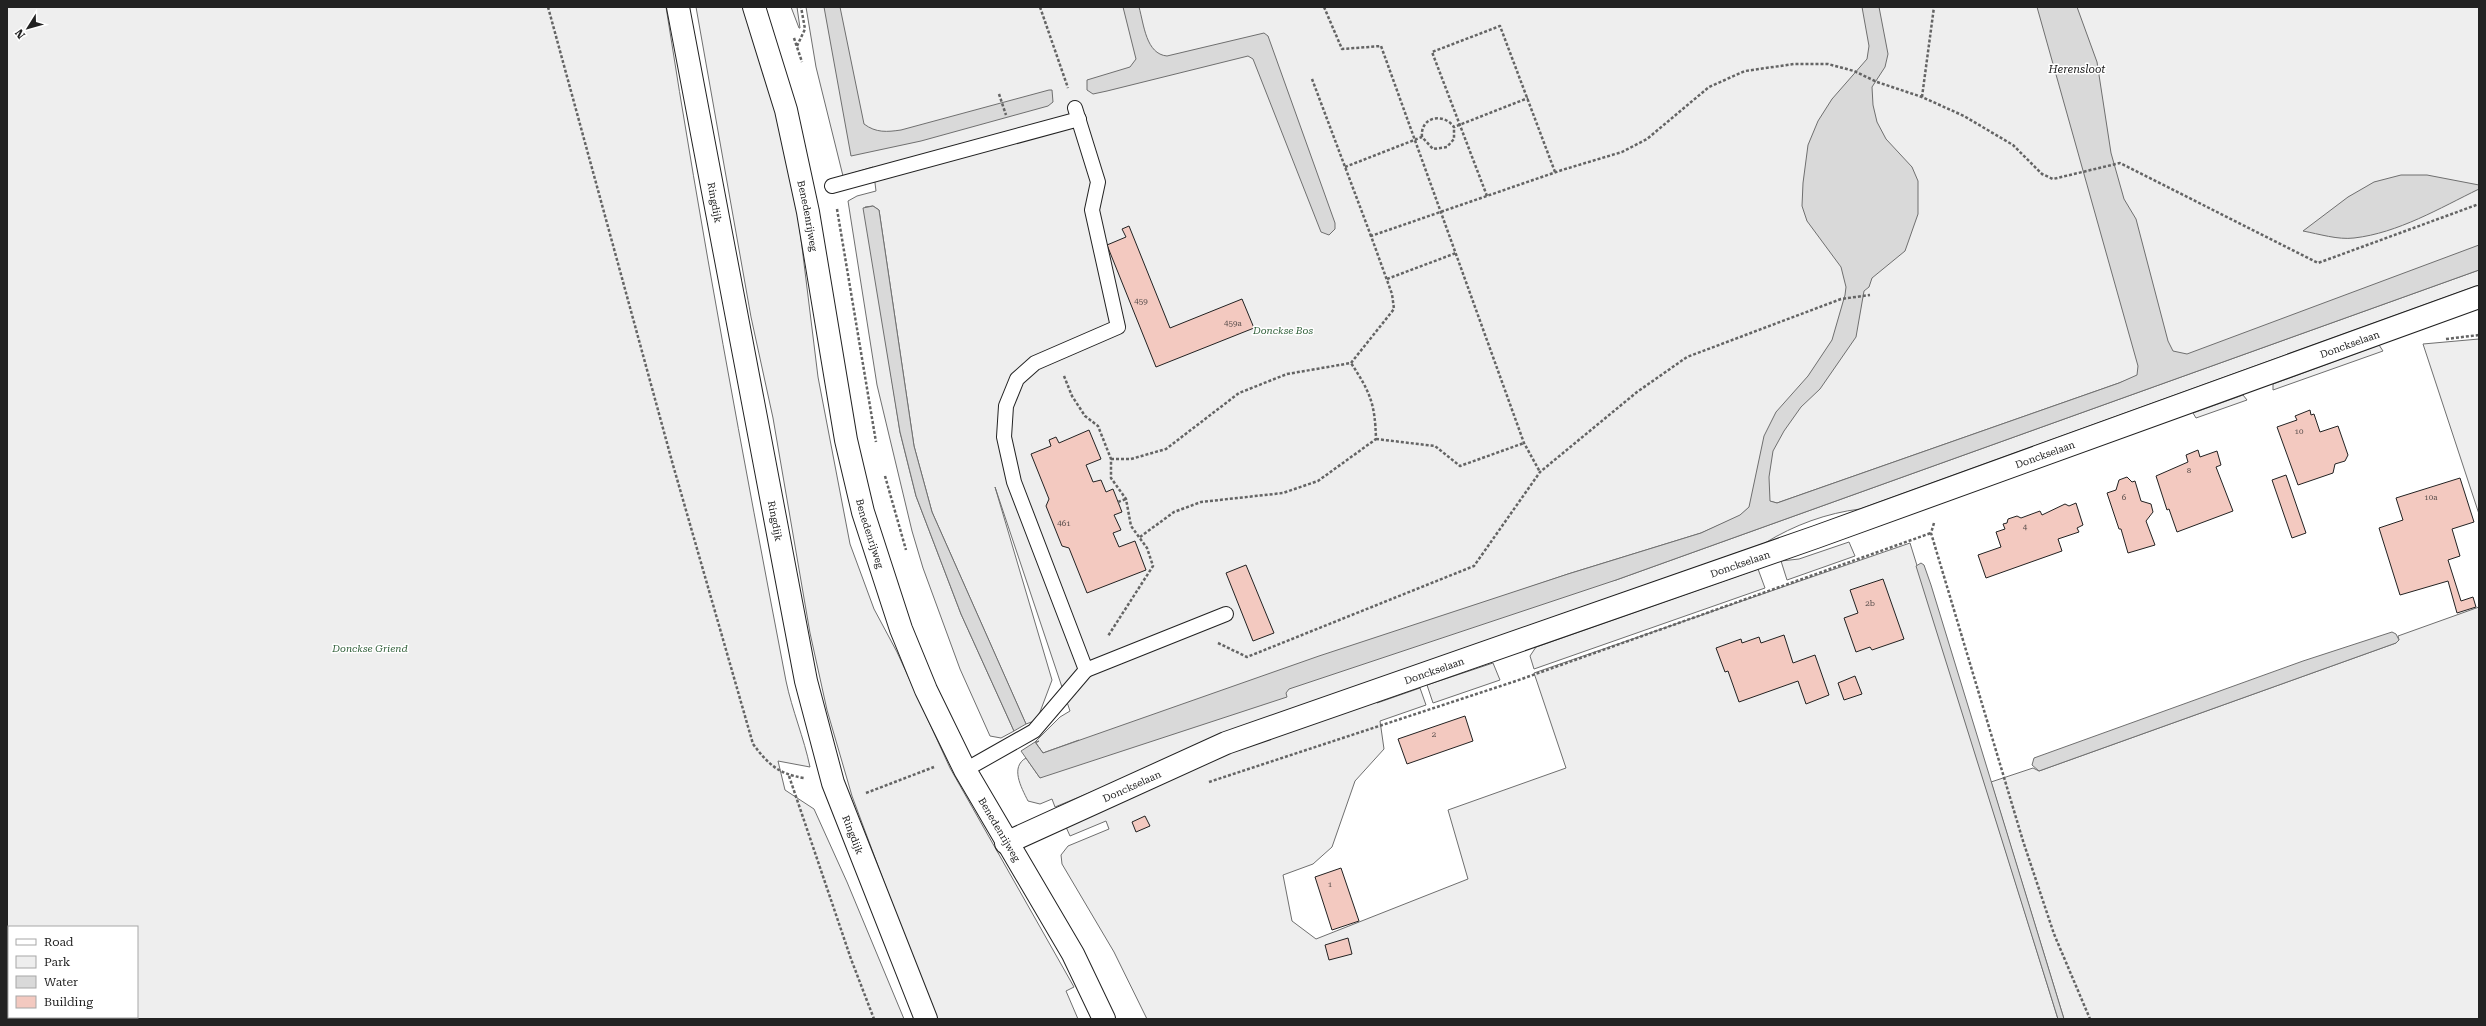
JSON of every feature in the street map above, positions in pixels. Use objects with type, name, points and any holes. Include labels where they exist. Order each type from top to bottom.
[{"type":"street","name":"Ringdijk","points":[[678,7],[806,681],[833,782],[926,1019]]},
{"type":"street","name":"Benedenrijweg","points":[[754,7],[786,110],[808,212],[846,440],[863,512],[901,629],[926,690],[966,770],[1006,843],[1073,954],[1104,1019]]},
{"type":"street","name":"Donckselaan","points":[[1006,843],[1226,743],[1816,537],[2479,297]]},
{"type":"lane","points":[[832,186],[1077,114],[1098,182],[1092,210],[1118,327],[1035,363],[1016,379],[1006,406],[1004,437],[1014,482],[1086,670]]},
{"type":"lane","points":[[966,770],[1034,731],[1086,670],[1226,614]]},
{"type":"path","points":[[548,7],[673,465],[753,744],[768,764],[789,776],[833,782]]},
{"type":"path","points":[[801,7],[805,29],[797,46],[803,67]]},
{"type":"path","points":[[1040,7],[1077,114]]},
{"type":"path","points":[[1324,7],[1342,50],[1381,46],[1524,442],[1540,472]]},
{"type":"path","points":[[1922,97],[1934,7]]},
{"type":"path","points":[[1487,196],[1432,52],[1500,26],[1555,172]]},
{"type":"path","points":[[1371,236],[1555,172],[1622,152],[1647,139],[1709,87],[1745,71],[1794,64],[1828,64],[1854,71],[1877,82],[1922,97],[1964,116],[2013,145],[2042,174],[2053,179],[2120,162],[2318,263],[2479,204]]},
{"type":"path","points":[[1111,459],[1131,459],[1166,449],[1239,393],[1287,374],[1351,362],[1394,309],[1387,279],[1312,79]]},
{"type":"path","points":[[999,94],[1006,117]]},
{"type":"path","points":[[1454,127],[1460,126],[1528,98]]},
{"type":"path","points":[[1437,117],[1443,118],[1454,127],[1455,134],[1452,143],[1440,150],[1433,149],[1422,137],[1424,125],[1430,119],[1437,117]]},
{"type":"path","points":[[1345,167],[1422,137]]},
{"type":"path","points":[[832,186],[878,449]]},
{"type":"path","points":[[1387,279],[1456,253]]},
{"type":"path","points":[[1188,629],[1247,657],[1474,566],[1540,472],[1637,392],[1687,357],[1841,299],[1870,295]]},
{"type":"path","points":[[1056,355],[1072,396],[1085,416],[1098,426],[1111,459],[1111,478],[1126,498],[1131,526],[1140,536],[1147,548],[1153,566],[1086,670]]},
{"type":"path","points":[[1351,362],[1368,389],[1375,412],[1376,439]]},
{"type":"path","points":[[1140,536],[1174,512],[1201,502],[1283,493],[1318,481],[1376,439],[1435,446],[1460,466],[1524,442]]},
{"type":"path","points":[[883,472],[907,553]]},
{"type":"path","points":[[1118,502],[1126,498]]},
{"type":"path","points":[[1202,785],[1516,680],[1931,533],[2025,848],[2054,934],[2090,1019]]},
{"type":"path","points":[[841,803],[918,774]]},
{"type":"path","points":[[789,776],[851,959],[874,1019]]},
{"type":"green space","name":"Donckse Griend","points":[[7,7],[666,7],[679,91],[738,429],[786,681],[810,767],[778,761],[785,790],[814,809],[847,882],[904,1019],[7,1019]]},
{"type":"green space","points":[[696,7],[744,7],[774,101],[793,174],[818,377],[850,544],[874,609],[897,652],[950,768],[1074,987],[1066,991],[1078,1019],[935,1019],[852,796],[827,710],[810,633],[773,418],[751,317]]},
{"type":"green space","points":[[791,7],[797,7],[800,28],[799,28]]},
{"type":"green space","name":"Donckse Bos","points":[[806,7],[2479,7],[2479,250],[2119,383],[1777,503],[1769,501],[1747,509],[1740,516],[1701,533],[1568,574],[1424,623],[1616,580],[2479,270],[2479,285],[1860,509],[1835,513],[1799,525],[1765,543],[1374,680],[1377,703],[1420,688],[1426,705],[1380,721],[1384,749],[1355,781],[1332,847],[1313,864],[1283,875],[1292,921],[1316,939],[1468,879],[1448,810],[1566,768],[1534,673],[1910,543],[2058,1019],[1147,1019],[1114,952],[1062,864],[1061,855],[1068,846],[1109,829],[1106,821],[1070,836],[1066,827],[1103,811],[1096,790],[1055,807],[1052,799],[1040,804],[1028,801],[1022,790],[1018,778],[1021,762],[1026,758],[1040,778],[1079,740],[1043,753],[1036,743],[1039,741],[1035,742],[1060,717],[1070,711],[995,487],[1052,680],[1037,720],[1026,724],[932,512],[914,446],[879,210],[873,206],[865,207],[900,432],[916,496],[961,614],[1014,731],[1001,738],[990,736],[960,669],[923,568],[912,531],[877,385],[848,201],[857,196],[876,191],[873,167],[843,176],[816,67]]},
{"type":"green space","points":[[2479,339],[2479,514],[2423,344]]},
{"type":"green space","points":[[2379,345],[2383,351],[2273,390],[2273,384]]},
{"type":"green space","points":[[2243,395],[2247,400],[2196,418],[2193,413]]},
{"type":"green space","points":[[1849,542],[1855,556],[1787,580],[1781,561],[1799,559]]},
{"type":"green space","points":[[1758,569],[1765,588],[1534,669],[1530,656],[1536,647]]},
{"type":"green space","points":[[2479,607],[2479,1019],[2064,1019],[1991,782],[2033,768],[2039,771],[2396,643],[2399,640],[2398,636]]},
{"type":"green space","points":[[1493,663],[1500,680],[1433,703],[1427,685]]},
{"type":"water","points":[[824,7],[840,7],[864,124],[868,127],[886,131],[901,130],[1049,90],[1052,90],[1053,102],[1048,106],[921,141],[851,156]]},
{"type":"water","points":[[1123,7],[1139,7],[1150,44],[1154,50],[1167,56],[1264,33],[1268,36],[1335,223],[1335,229],[1329,235],[1321,232],[1253,59],[1248,56],[1093,94],[1087,90],[1087,80],[1130,67],[1136,59]]},
{"type":"water","name":"Herensloot","points":[[1862,7],[1879,7],[1888,54],[1885,67],[1872,87],[1873,105],[1877,122],[1886,139],[1912,167],[1918,181],[1918,214],[1905,251],[1872,278],[1869,287],[1864,291],[1856,337],[1820,389],[1801,407],[1784,431],[1773,451],[1769,477],[1770,501],[1777,503],[2119,383],[2137,375],[2138,366],[2037,7],[2077,7],[2097,62],[2111,153],[2124,199],[2136,219],[2168,341],[2173,351],[2187,354],[2479,245],[2479,270],[1616,580],[1289,689],[1286,693],[1287,697],[1040,778],[1021,751],[1035,742],[1043,753],[1319,656],[1568,574],[1701,533],[1740,515],[1749,507],[1764,436],[1776,412],[1808,376],[1832,340],[1845,295],[1846,287],[1841,267],[1807,221],[1802,206],[1803,183],[1808,145],[1818,121],[1832,99],[1867,59],[1869,46]]},
{"type":"water","points":[[2401,175],[2427,175],[2479,185],[2479,189],[2434,212],[2387,231],[2354,238],[2342,238],[2303,231],[2348,197],[2374,182]]},
{"type":"water","points":[[873,206],[879,210],[914,446],[932,512],[1026,724],[1014,731],[961,614],[916,496],[900,432],[863,208]]},
{"type":"water","points":[[1921,563],[1924,565],[1931,585],[2064,1019],[2058,1019],[1916,566]]},
{"type":"water","points":[[2392,632],[2396,634],[2399,640],[2396,643],[2039,771],[2032,765],[2034,758],[2303,661]]},
{"type":"building","points":[[1129,226],[1170,328],[1242,299],[1254,328],[1156,367],[1107,245],[1126,237],[1122,229]]},
{"type":"building","points":[[2310,410],[2311,415],[2314,414],[2320,432],[2338,426],[2348,455],[2345,461],[2335,464],[2333,473],[2298,485],[2277,427],[2297,420],[2295,416]]},
{"type":"building","points":[[1089,430],[1101,459],[1086,465],[1093,482],[1101,480],[1106,492],[1113,489],[1122,512],[1114,515],[1121,530],[1113,533],[1119,547],[1135,541],[1146,570],[1087,593],[1069,548],[1062,546],[1046,506],[1049,499],[1031,454],[1051,446],[1049,440],[1056,437],[1059,443]]},
{"type":"building","points":[[2198,450],[2200,457],[2217,451],[2221,465],[2216,467],[2233,511],[2177,532],[2169,509],[2167,510],[2156,476],[2188,462],[2186,455]]},
{"type":"building","points":[[2286,475],[2306,533],[2292,538],[2272,480]]},
{"type":"building","points":[[2127,477],[2132,482],[2135,481],[2141,501],[2151,504],[2153,512],[2146,521],[2155,545],[2128,553],[2121,529],[2119,529],[2107,493],[2116,490],[2119,480]]},
{"type":"building","points":[[2460,478],[2474,522],[2452,529],[2460,556],[2448,560],[2461,601],[2473,597],[2476,607],[2457,613],[2448,581],[2400,595],[2379,528],[2403,520],[2396,498]]},
{"type":"building","points":[[2076,503],[2083,525],[2077,528],[2079,532],[2058,539],[2062,551],[1986,578],[1978,555],[2001,547],[1996,532],[2005,529],[2003,524],[2007,523],[2008,519],[2017,516],[2021,518],[2040,511],[2042,515],[2065,504],[2069,506]]},
{"type":"building","points":[[1246,565],[1274,633],[1253,641],[1226,573]]},
{"type":"building","points":[[1883,579],[1904,639],[1872,650],[1870,647],[1856,652],[1844,618],[1858,613],[1850,590]]},
{"type":"building","points":[[1784,635],[1793,663],[1815,655],[1829,695],[1806,704],[1798,681],[1739,702],[1728,671],[1725,672],[1716,648],[1741,639],[1742,643],[1759,637],[1761,643]]},
{"type":"building","points":[[1855,676],[1862,694],[1844,700],[1838,683]]},
{"type":"building","points":[[1465,716],[1473,741],[1407,764],[1398,739]]},
{"type":"building","points":[[1145,816],[1150,826],[1136,832],[1132,822]]},
{"type":"building","points":[[1341,868],[1359,921],[1332,930],[1315,877]]},
{"type":"building","points":[[1348,938],[1352,954],[1329,960],[1325,945]]}]
